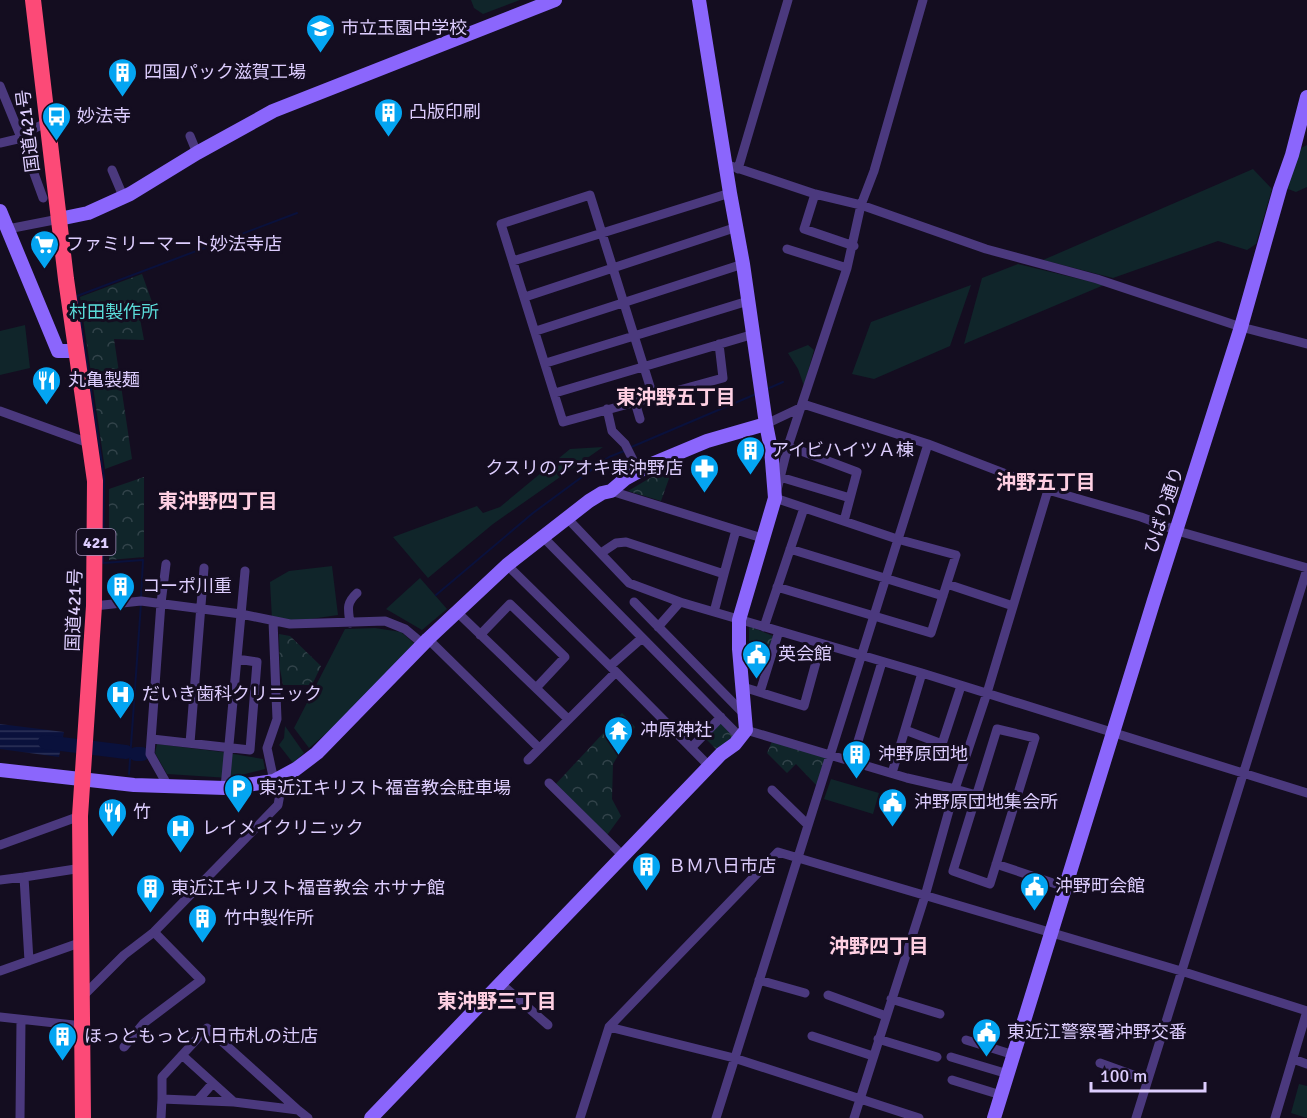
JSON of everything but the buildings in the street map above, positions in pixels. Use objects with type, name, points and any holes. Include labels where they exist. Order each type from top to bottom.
[{"type":"highway","name":"国道421号","points":[[33,0],[46,123],[95,481],[94,606],[80,816],[83,1118]]},
{"type":"street","points":[[3,227],[13,228],[88,213],[123,196],[273,111],[555,0]]},
{"type":"street","points":[[699,0],[732,166]]},
{"type":"street","points":[[774,498],[771,449],[730,193],[732,166],[788,0]]},
{"type":"street","points":[[371,1118],[709,766],[744,734],[746,716],[739,649],[739,620],[788,446],[854,246],[861,205],[874,171],[923,0]]},
{"type":"street","points":[[0,86],[43,198]]},
{"type":"street","name":"ひばり通り","points":[[994,1118],[1241,327],[1307,97]]},
{"type":"street","points":[[0,142],[21,136],[46,123]]},
{"type":"street","points":[[190,136],[197,153]]},
{"type":"street","points":[[732,166],[815,194],[861,205],[986,249],[1097,279],[1241,327],[1307,344]]},
{"type":"street","points":[[112,171],[123,196]]},
{"type":"street","points":[[513,261],[730,193]]},
{"type":"street","points":[[815,194],[804,229],[854,246]]},
{"type":"street","points":[[653,396],[590,195],[501,224],[563,422],[723,378],[719,344]]},
{"type":"street","points":[[0,212],[3,227],[58,351],[76,351]]},
{"type":"street","points":[[525,297],[736,227]]},
{"type":"street","points":[[788,249],[847,268]]},
{"type":"street","points":[[536,331],[743,264]]},
{"type":"street","points":[[546,363],[748,301]]},
{"type":"street","points":[[555,393],[754,334]]},
{"type":"street","points":[[635,402],[640,419]]},
{"type":"street","points":[[0,770],[84,773],[134,785],[225,788],[274,781],[296,769],[317,753],[426,641],[507,565],[542,536],[602,493],[611,491],[625,479],[652,464],[765,418],[802,406],[928,444],[1048,490],[1307,568],[1136,1118]]},
{"type":"street","points":[[607,409],[612,430],[625,444],[635,464]]},
{"type":"street","points":[[0,411],[83,441],[88,436]]},
{"type":"street","points":[[716,1118],[928,444]]},
{"type":"street","points":[[788,446],[857,472],[844,521]]},
{"type":"street","points":[[780,477],[850,498]]},
{"type":"street","points":[[854,1118],[926,896],[955,789],[987,693],[1048,490]]},
{"type":"street","points":[[611,491],[762,538]]},
{"type":"street","points":[[774,498],[897,539],[956,555],[931,633],[777,587]]},
{"type":"street","points":[[764,627],[804,508]]},
{"type":"street","points":[[568,519],[628,583],[680,602],[987,693],[1307,793]]},
{"type":"street","points":[[714,612],[736,530]]},
{"type":"street","points":[[542,536],[721,717],[744,734],[1015,806]]},
{"type":"street","points":[[601,552],[616,543],[626,542],[724,574]]},
{"type":"street","points":[[790,549],[943,596]]},
{"type":"street","points":[[166,564],[150,754],[168,786]]},
{"type":"street","points":[[507,565],[709,766]]},
{"type":"street","points":[[190,743],[204,568]]},
{"type":"street","points":[[225,788],[245,571]]},
{"type":"street","points":[[947,584],[1013,606]]},
{"type":"street","points":[[350,623],[348,609],[350,599],[357,593]]},
{"type":"street","points":[[94,606],[141,601],[241,614],[290,624],[385,621],[426,641],[540,748]]},
{"type":"street","points":[[634,602],[746,716]]},
{"type":"street","points":[[658,627],[680,602]]},
{"type":"street","points":[[480,635],[510,604],[565,657],[536,688]]},
{"type":"street","points":[[457,612],[568,719]]},
{"type":"street","points":[[83,996],[124,955],[154,932],[278,805],[280,794],[274,781],[267,748],[277,719],[273,621]]},
{"type":"street","points":[[760,692],[778,631]]},
{"type":"street","points":[[528,760],[642,638]]},
{"type":"street","points":[[743,687],[804,706],[821,644]]},
{"type":"street","points":[[152,739],[250,750],[257,662],[237,659]]},
{"type":"street","points":[[852,761],[882,662]]},
{"type":"street","points":[[892,773],[921,673]]},
{"type":"street","points":[[905,730],[942,744],[961,686]]},
{"type":"street","points":[[691,748],[721,717]]},
{"type":"street","points":[[997,729],[1035,738],[990,884],[953,871],[977,795],[997,729]]},
{"type":"street","points":[[549,783],[623,856]]},
{"type":"street","points":[[772,790],[808,825]]},
{"type":"street","points":[[0,845],[80,816]]},
{"type":"street","points":[[580,1118],[609,1027],[778,852],[1181,971],[1307,1011],[1275,1118]]},
{"type":"street","points":[[996,864],[1065,887]]},
{"type":"street","points":[[0,880],[82,868]]},
{"type":"street","points":[[24,877],[29,961]]},
{"type":"street","points":[[124,1047],[144,1023],[201,980],[154,932]]},
{"type":"street","points":[[0,971],[82,942]]},
{"type":"street","points":[[759,980],[806,993]]},
{"type":"street","points":[[500,983],[548,1024]]},
{"type":"street","points":[[828,995],[886,1016]]},
{"type":"street","points":[[891,999],[940,1014]]},
{"type":"street","points":[[0,1017],[82,1026]]},
{"type":"street","points":[[20,1118],[21,1020]]},
{"type":"street","points":[[609,1027],[734,1058],[919,1118]]},
{"type":"street","points":[[161,1118],[162,1077],[207,1028],[308,1118]]},
{"type":"street","points":[[812,1036],[873,1056]]},
{"type":"street","points":[[878,1039],[937,1057]]},
{"type":"street","points":[[966,1040],[1014,1055]]},
{"type":"street","points":[[182,1055],[234,1102]]},
{"type":"street","points":[[951,1057],[1008,1074]]},
{"type":"street","points":[[1293,1059],[1307,1064]]},
{"type":"street","points":[[1100,1063],[1147,1080]]},
{"type":"street","points":[[952,1080],[1001,1095]]},
{"type":"street","points":[[198,1100],[213,1083]]},
{"type":"street","points":[[162,1100],[234,1102],[298,1110]]},
{"type":"green space","points":[[471,0],[520,0],[483,14],[474,8]]},
{"type":"green space","points":[[1307,145],[1307,187],[1296,192],[1288,189],[1297,150]]},
{"type":"green space","points":[[1253,169],[1272,189],[1256,244],[1247,250],[1218,241],[1113,278],[1043,260]]},
{"type":"green space","points":[[1018,264],[1104,285],[964,344],[982,278]]},
{"type":"green space","name":"村田製作所","points":[[142,274],[156,313],[140,319],[144,340],[114,339],[132,459],[105,469],[80,297]]},
{"type":"green space","points":[[971,285],[950,346],[874,379],[852,374],[871,322]]},
{"type":"green space","points":[[25,325],[30,368],[0,375],[0,331]]},
{"type":"green space","points":[[808,345],[814,350],[804,386],[798,369],[788,353]]},
{"type":"green space","points":[[603,447],[493,524],[428,578],[393,537],[477,506],[483,513],[500,507],[570,449]]},
{"type":"green space","points":[[672,470],[661,501],[628,491],[650,478]]},
{"type":"green space","points":[[144,477],[144,557],[109,560],[109,489]]},
{"type":"green space","points":[[332,566],[338,615],[290,622],[272,619],[270,582],[289,571]]},
{"type":"green space","points":[[420,578],[447,609],[422,630],[386,609]]},
{"type":"green space","points":[[749,626],[773,636],[765,671],[752,667]]},
{"type":"green space","points":[[375,628],[401,632],[415,644],[335,726],[309,748],[294,728],[345,629]]},
{"type":"green space","points":[[279,634],[290,636],[321,666],[312,685],[283,685]]},
{"type":"green space","points":[[622,713],[635,727],[613,764],[612,799],[621,816],[605,838],[553,787]]},
{"type":"green space","points":[[721,717],[741,738],[721,754],[703,736]]},
{"type":"green space","points":[[285,726],[304,753],[293,763],[279,745],[284,738]]},
{"type":"green space","points":[[773,739],[829,755],[819,788],[796,764],[787,773],[767,753]]},
{"type":"green space","points":[[157,744],[263,759],[265,769],[229,778],[167,774],[155,753]]},
{"type":"green space","points":[[831,779],[879,793],[873,814],[824,799]]},
{"type":"green space","points":[[888,796],[906,802],[902,816],[883,810]]},
{"type":"green space","points":[[1299,1084],[1307,1086],[1307,1118],[1291,1113]]},
{"type":"shaded area","points":[[0,724],[64,732],[59,757],[0,749]]},
{"type":"waterway","points":[[141,598],[143,560],[103,563],[104,478],[77,296],[297,213]]},
{"type":"waterway","points":[[767,389],[783,382]]},
{"type":"waterway","points":[[629,448],[756,394]]},
{"type":"waterway","points":[[436,595],[533,513],[609,457],[624,451]]},
{"type":"waterway","points":[[129,774],[141,603]]},
{"type":"waterway","points":[[45,742],[126,752]]},
{"type":"waterway","points":[[136,754],[142,754]]},
{"type":"place","name":"市立玉園中学校","points":[[320,54]]},
{"type":"place","name":"四国パック滋賀工場","points":[[123,98]]},
{"type":"place","name":"凸版印刷","points":[[388,138]]},
{"type":"place","name":"妙法寺","points":[[56,142]]},
{"type":"place","name":"ファミリーマート妙法寺店","points":[[45,270]]},
{"type":"place","name":"丸亀製麺","points":[[47,406]]},
{"type":"place","name":"アイビハイツＡ棟","points":[[750,476]]},
{"type":"place","name":"クスリのアオキ東沖野店","points":[[704,494]]},
{"type":"place","name":"コーポ川重","points":[[121,612]]},
{"type":"place","name":"英会館","points":[[757,680]]},
{"type":"place","name":"だいき歯科クリニック","points":[[121,720]]},
{"type":"place","name":"冲原神社","points":[[619,756]]},
{"type":"place","name":"沖野原団地","points":[[857,780]]},
{"type":"place","name":"東近江キリスト福音教会駐車場","points":[[238,814]]},
{"type":"place","name":"沖野原団地集会所","points":[[893,828]]},
{"type":"place","name":"竹","points":[[112,838]]},
{"type":"place","name":"レイメイクリニック","points":[[181,854]]},
{"type":"place","name":"ＢＭ八日市店","points":[[647,892]]},
{"type":"place","name":"沖野町会館","points":[[1034,912]]},
{"type":"place","name":"東近江キリスト福音教会 ホサナ館","points":[[150,914]]},
{"type":"place","name":"竹中製作所","points":[[203,944]]},
{"type":"place","name":"東近江警察署沖野交番","points":[[986,1058]]},
{"type":"place","name":"ほっともっと八日市札の辻店","points":[[63,1062]]},
{"type":"district","name":"東沖野五丁目","points":[[676,397]]},
{"type":"district","name":"沖野五丁目","points":[[1046,482]]},
{"type":"district","name":"東沖野四丁目","points":[[218,501]]},
{"type":"district","name":"沖野四丁目","points":[[879,946]]},
{"type":"district","name":"東沖野三丁目","points":[[497,1001]]}]
